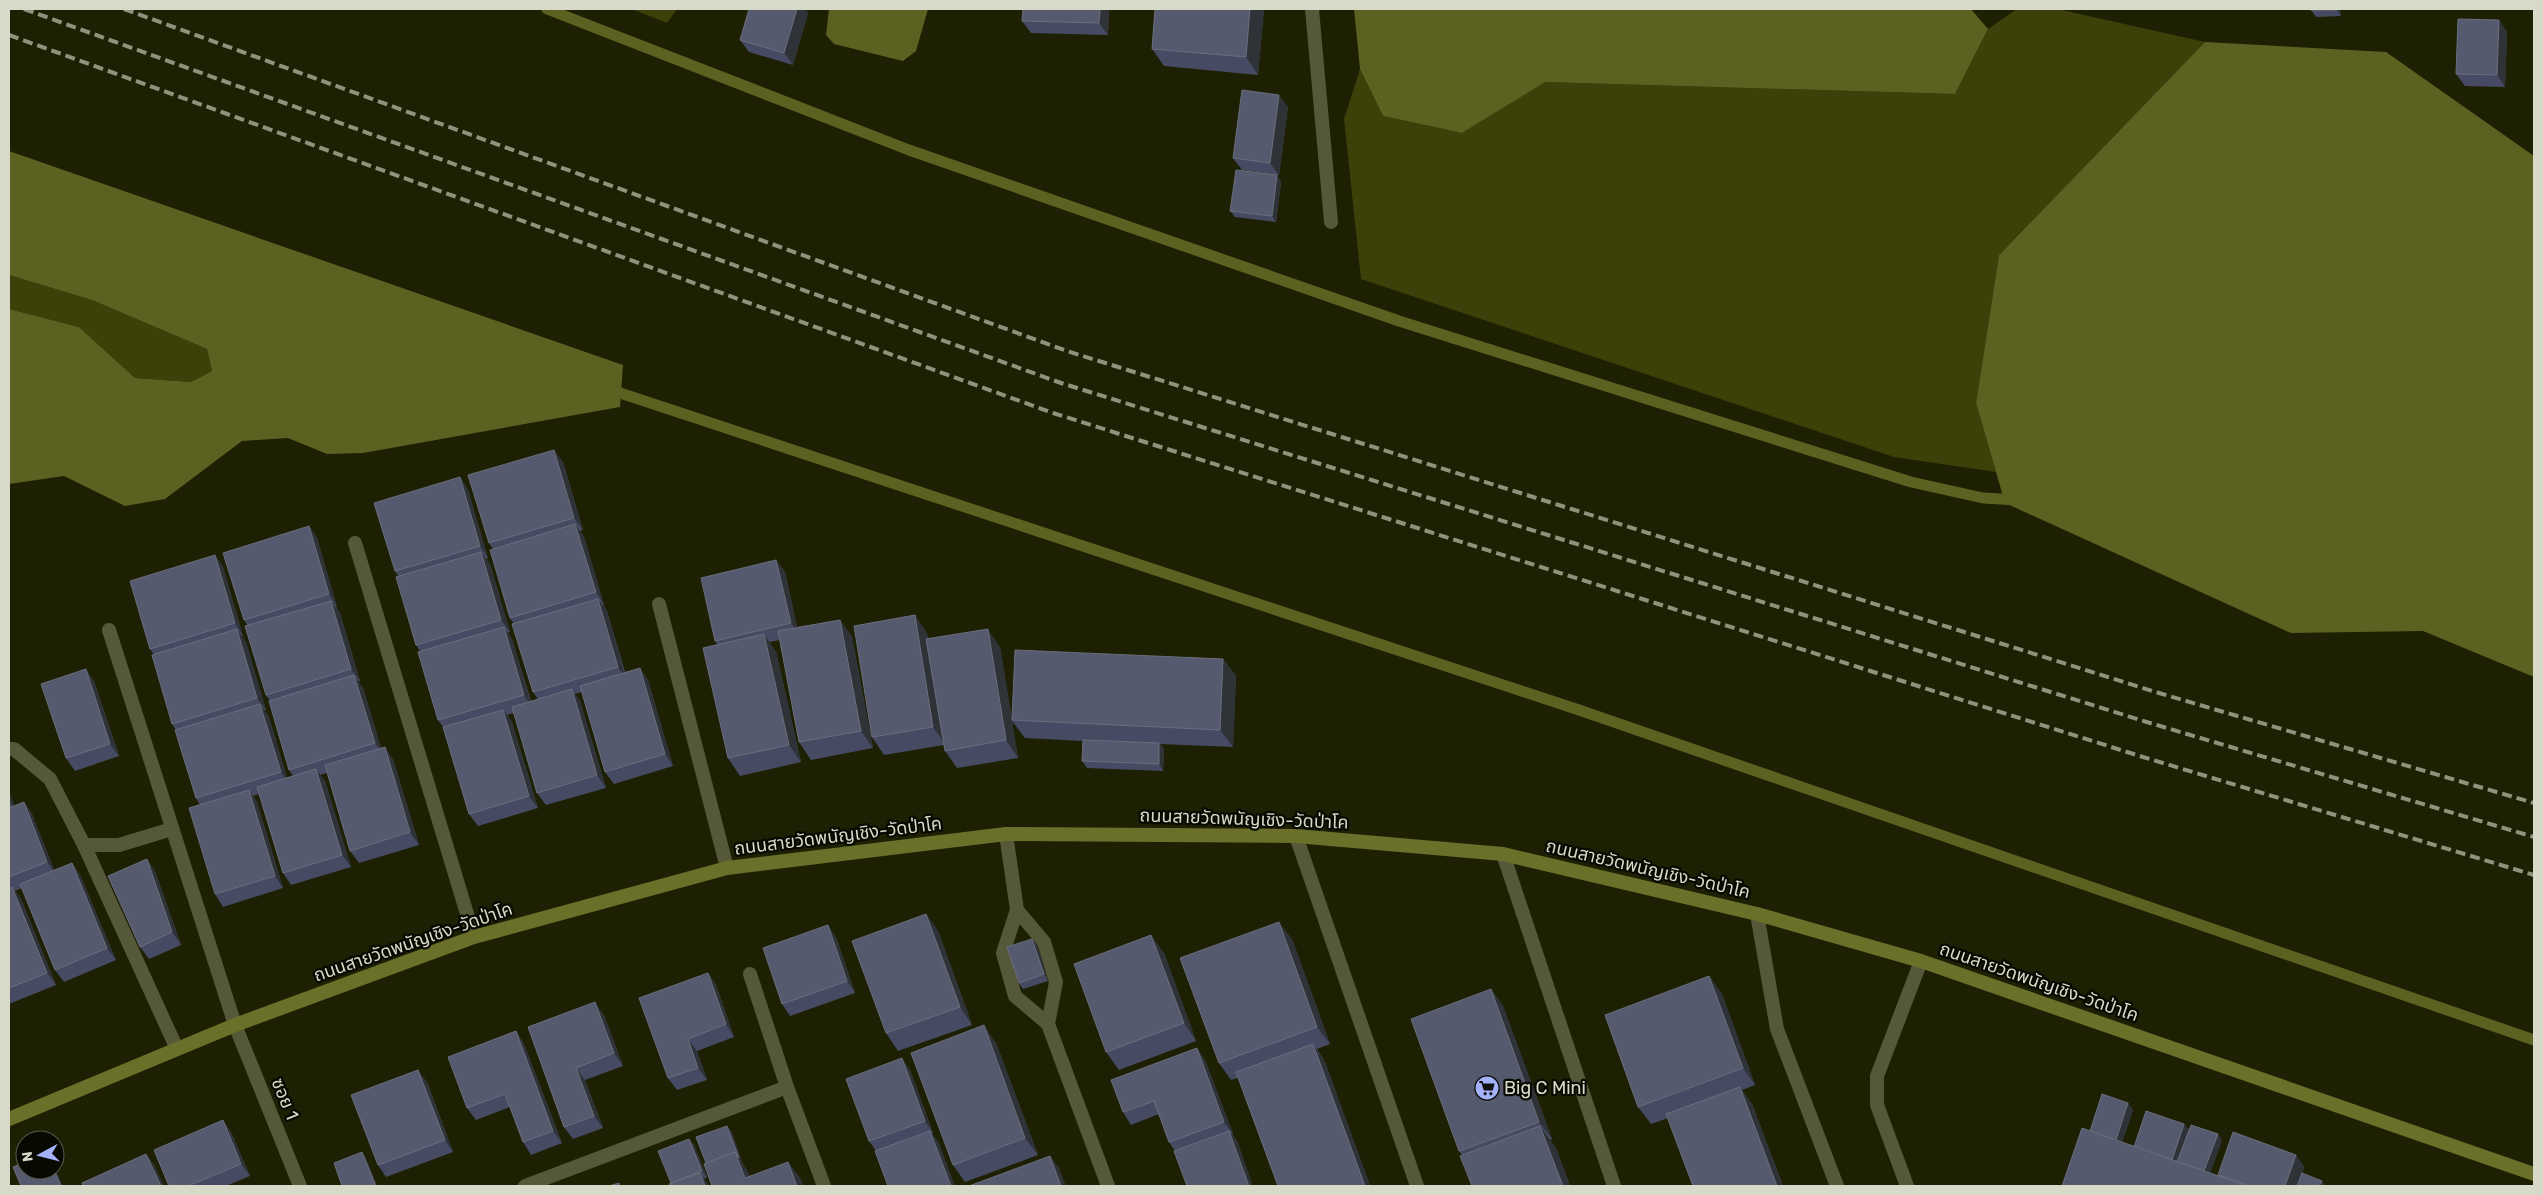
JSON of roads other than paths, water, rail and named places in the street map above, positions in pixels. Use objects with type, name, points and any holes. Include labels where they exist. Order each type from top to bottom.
[{"type":"main road","name":"ถนนสายวัดพนัญเชิง-วัดป่าโค","points":[[9,1119],[235,1025],[474,937],[727,868],[1006,834],[1296,836],[1503,854],[1757,914],[1921,961],[2534,1174]]},
{"type":"street","points":[[1312,9],[1331,222]]},
{"type":"street","points":[[355,543],[474,937]]},
{"type":"street","points":[[659,604],[727,868]]},
{"type":"street","name":"ซอย 1","points":[[109,630],[235,1025],[300,1186]]},
{"type":"street","points":[[9,749],[14,749],[50,779],[84,845],[177,1049]]},
{"type":"street","points":[[84,845],[119,846],[172,829]]},
{"type":"street","points":[[1006,834],[1017,910],[1003,953],[1015,996],[1048,1024],[1108,1186]]},
{"type":"street","points":[[1296,836],[1417,1186]]},
{"type":"street","points":[[1503,854],[1614,1186]]},
{"type":"street","points":[[1017,910],[1044,942],[1056,982],[1048,1024]]},
{"type":"street","points":[[1757,914],[1777,1029],[1837,1186]]},
{"type":"street","points":[[1907,1186],[1877,1105],[1877,1076],[1921,961]]},
{"type":"street","points":[[750,974],[787,1087],[824,1186]]},
{"type":"street","points":[[525,1186],[787,1087]]},
{"type":"waterway","points":[[547,9],[909,150],[1399,321],[1911,482],[1983,498],[2018,500]]},
{"type":"waterway","points":[[608,389],[1582,711],[2534,1040]]},
{"type":"railway","points":[[24,9],[1061,383],[2150,723],[2534,837]]},
{"type":"railway","points":[[124,9],[1067,351],[2159,693],[2534,803]]},
{"type":"railway","points":[[9,35],[1053,413],[2143,757],[2534,875]]},
{"type":"place","name":"Big C Mini","points":[[1487,1088]]}]
